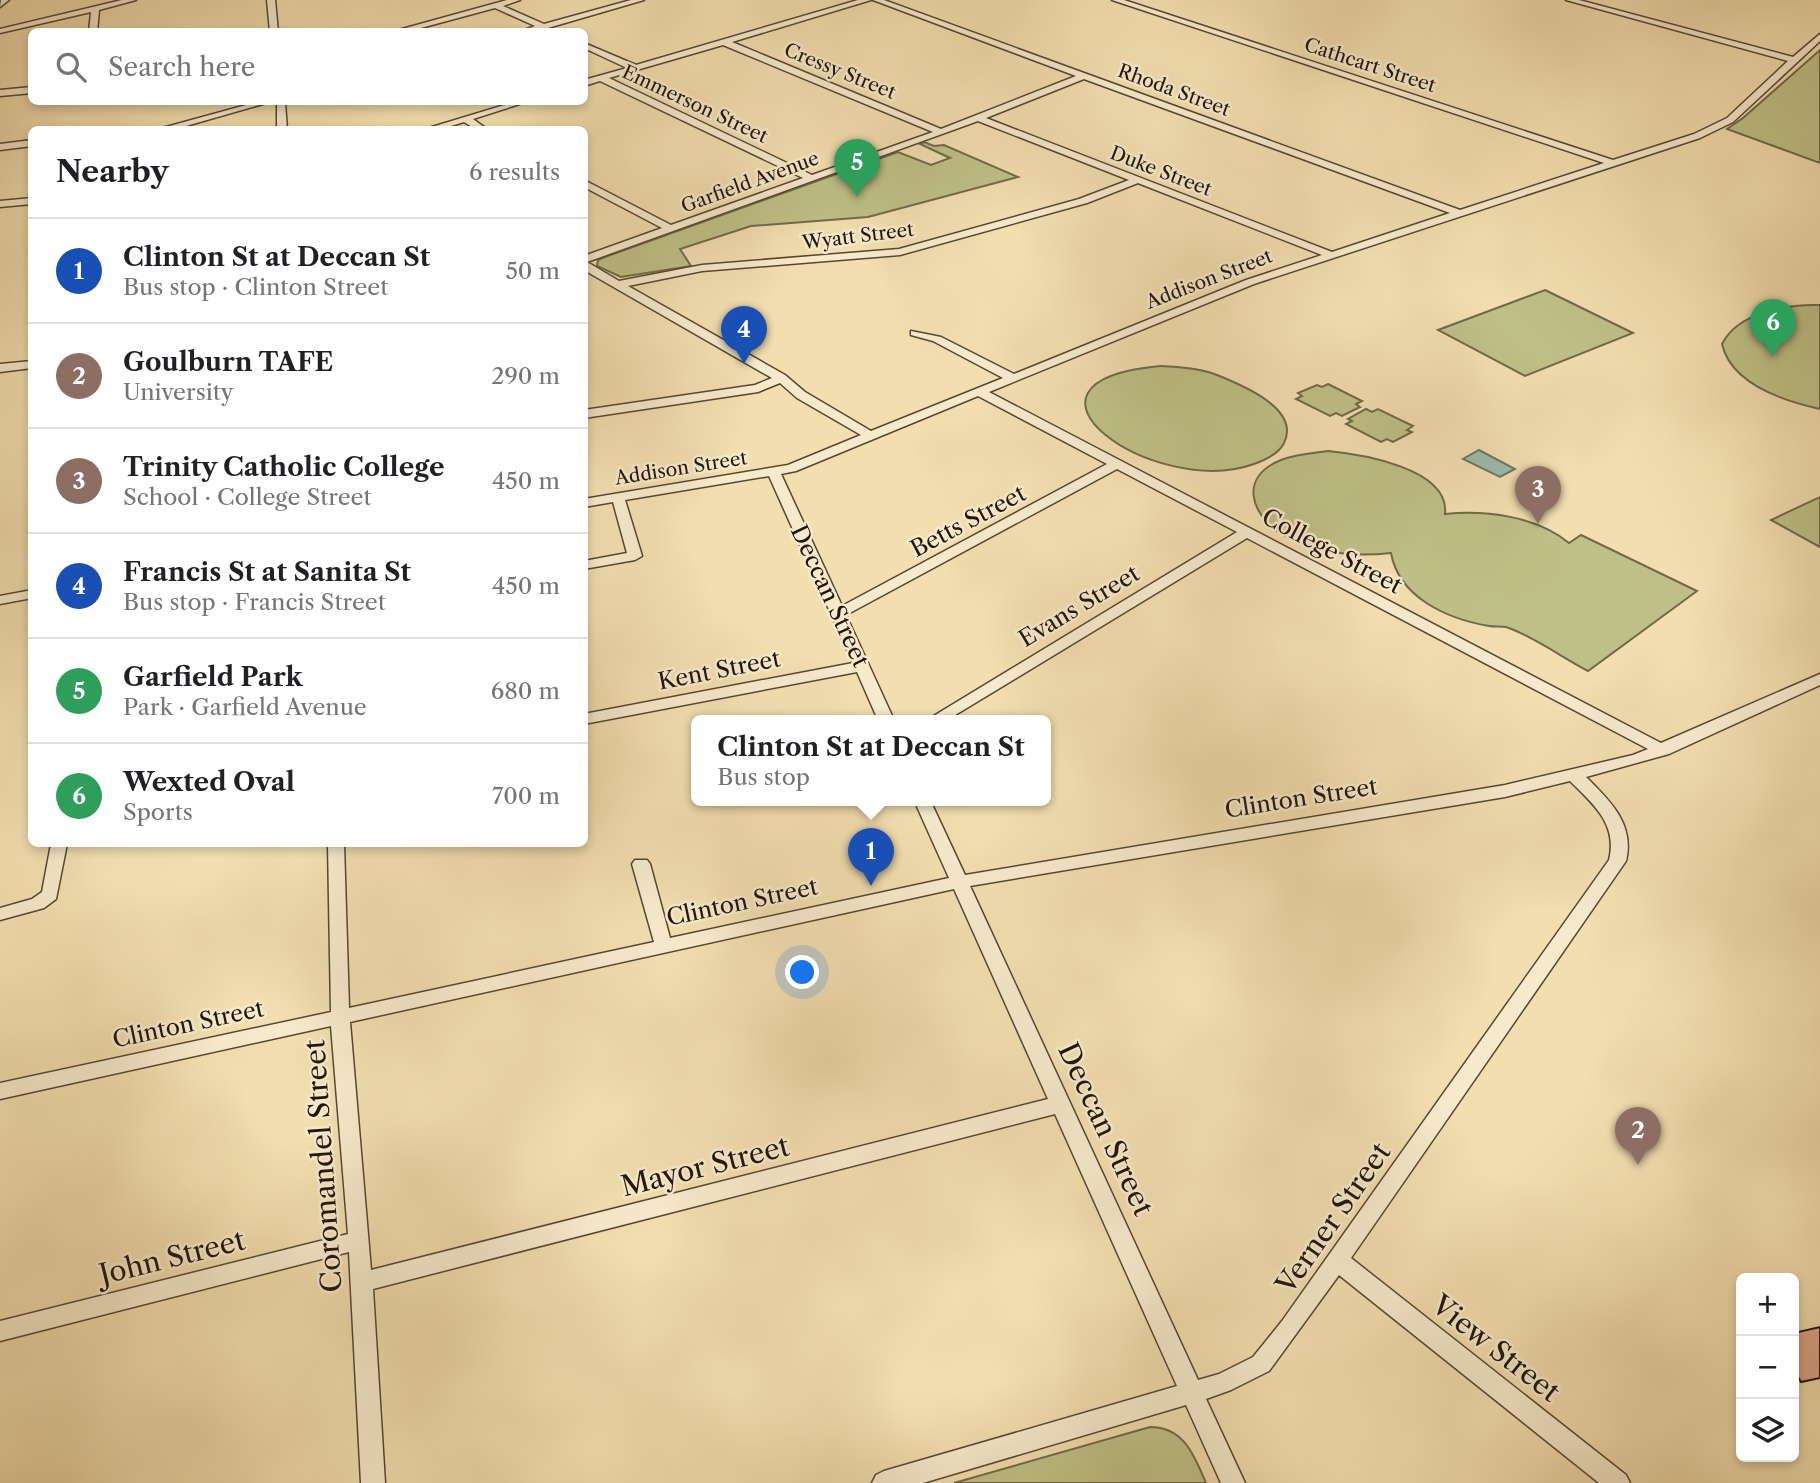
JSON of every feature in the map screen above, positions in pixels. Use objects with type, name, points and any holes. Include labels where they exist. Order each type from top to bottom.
[{"type":"street","points":[[0,5],[5,0]]},
{"type":"street","points":[[0,31],[132,0]]},
{"type":"street","points":[[271,0],[274,28]]},
{"type":"street","points":[[410,28],[516,0]]},
{"type":"street","points":[[536,28],[640,0]]},
{"type":"street","points":[[835,0],[849,5]]},
{"type":"street","points":[[588,82],[867,0]]},
{"type":"street","name":"Rhoda Street","points":[[877,0],[1458,213]]},
{"type":"street","name":"Cathcart Street","points":[[1116,0],[1612,163]]},
{"type":"street","points":[[1570,0],[1795,61]]},
{"type":"street","points":[[495,5],[546,28]]},
{"type":"street","points":[[94,28],[96,8]]},
{"type":"street","name":"Addison Street","points":[[588,502],[792,468],[1241,285],[1716,128],[1741,111],[1820,36]]},
{"type":"street","name":"Cressy Street","points":[[724,42],[941,132]]},
{"type":"street","points":[[588,48],[635,68]]},
{"type":"street","name":"Garfield Avenue","points":[[588,261],[979,118],[1084,76]]},
{"type":"street","name":"Emmerson Street","points":[[601,78],[813,178]]},
{"type":"street","points":[[0,93],[28,90]]},
{"type":"street","points":[[174,126],[255,105]]},
{"type":"street","points":[[281,105],[282,126]]},
{"type":"street","points":[[439,126],[511,105]]},
{"type":"street","points":[[464,118],[477,126]]},
{"type":"street","name":"Duke Street","points":[[979,118],[1135,181],[1331,255]]},
{"type":"street","points":[[0,147],[28,144]]},
{"type":"street","name":"Wyatt Street","points":[[619,284],[702,268],[900,252],[1083,201],[1135,181]]},
{"type":"street","points":[[588,185],[671,229]]},
{"type":"street","points":[[0,204],[28,201]]},
{"type":"street","points":[[588,265],[781,378],[801,395],[871,436]]},
{"type":"street","points":[[915,333],[937,338],[1013,378]]},
{"type":"street","points":[[0,368],[28,364]]},
{"type":"street","points":[[588,413],[758,388],[781,378]]},
{"type":"street","name":"College Street","points":[[979,392],[1663,750]]},
{"type":"street","name":"Betts Street","points":[[838,614],[1117,464]]},
{"type":"street","name":"Deccan Street","points":[[774,472],[884,715]]},
{"type":"street","points":[[588,564],[635,556],[618,498]]},
{"type":"street","name":"Evans Street","points":[[943,715],[1247,532]]},
{"type":"street","points":[[0,600],[28,595]]},
{"type":"street","name":"Kent Street","points":[[588,718],[862,666]]},
{"type":"street","name":"Clinton Street","points":[[0,1091],[663,944],[960,882],[1505,791],[1576,776],[1663,750],[1820,679]]},
{"type":"street","name":"Verner Street","points":[[884,1483],[1236,1378],[1261,1364],[1338,1261],[1617,861],[1622,841],[1616,821],[1576,776]]},
{"type":"street","name":"Deccan Street","points":[[925,806],[1233,1483]]},
{"type":"street","points":[[0,914],[38,904],[50,895],[58,847]]},
{"type":"street","name":"Coromandel Street","points":[[336,847],[340,1016],[359,1240],[373,1483]]},
{"type":"street","points":[[640,864],[663,944]]},
{"type":"street","name":"Mayor Street","points":[[361,1282],[1062,1104]]},
{"type":"street","name":"John Street","points":[[0,1331],[359,1240]]},
{"type":"street","name":"View Street","points":[[1338,1261],[1618,1483]]},
{"type":"green space","points":[[1820,50],[1820,163],[1727,129],[1743,118]]},
{"type":"green space","points":[[924,142],[934,146],[944,145],[1018,177],[868,217],[751,226],[680,249],[691,266],[621,277],[597,266],[598,260],[605,257],[898,152],[931,165],[950,158],[920,144]]},
{"type":"green space","points":[[1545,290],[1633,333],[1525,376],[1438,330]]},
{"type":"green space","points":[[1820,305],[1820,409],[1791,401],[1761,388],[1747,380],[1727,358],[1722,344],[1729,333],[1752,317],[1779,308]]},
{"type":"green space","points":[[1160,366],[1210,373],[1254,392],[1277,409],[1284,419],[1287,431],[1282,447],[1254,464],[1214,471],[1173,466],[1135,453],[1105,434],[1088,414],[1088,393],[1110,376]]},
{"type":"green space","points":[[1328,384],[1362,401],[1356,404],[1360,407],[1342,416],[1336,413],[1330,416],[1296,399],[1302,396],[1298,393],[1317,385],[1322,387]]},
{"type":"green space","points":[[1366,409],[1372,412],[1378,409],[1413,426],[1407,430],[1412,432],[1393,442],[1387,439],[1381,442],[1346,424],[1352,421],[1348,419]]},
{"type":"green space","points":[[1328,451],[1380,460],[1419,475],[1433,485],[1443,498],[1445,514],[1477,513],[1510,517],[1541,527],[1569,543],[1581,535],[1697,591],[1588,671],[1516,631],[1506,627],[1473,623],[1428,604],[1404,582],[1391,553],[1363,555],[1320,550],[1293,541],[1270,525],[1256,506],[1254,485],[1259,476],[1281,460]]},
{"type":"green space","points":[[1820,497],[1820,547],[1771,520]]},
{"type":"green space","points":[[1150,1427],[1171,1432],[1186,1444],[1206,1483],[954,1483]]},
{"type":"shaded area","points":[[1479,450],[1515,469],[1500,477],[1463,459]]},
{"type":"building","points":[[1820,1327],[1820,1378],[1801,1382],[1799,1379],[1799,1332]]},
{"type":"place","name":"Garfield Park","points":[[857,197]]},
{"type":"place","name":"Wexted Oval","points":[[1773,357]]},
{"type":"place","name":"Francis St at Sanita St","points":[[744,364]]},
{"type":"place","name":"Trinity Catholic College","points":[[1538,524]]},
{"type":"place","name":"Clinton St at Deccan St","points":[[871,886]]},
{"type":"place","name":"Goulburn TAFE","points":[[1638,1165]]}]
